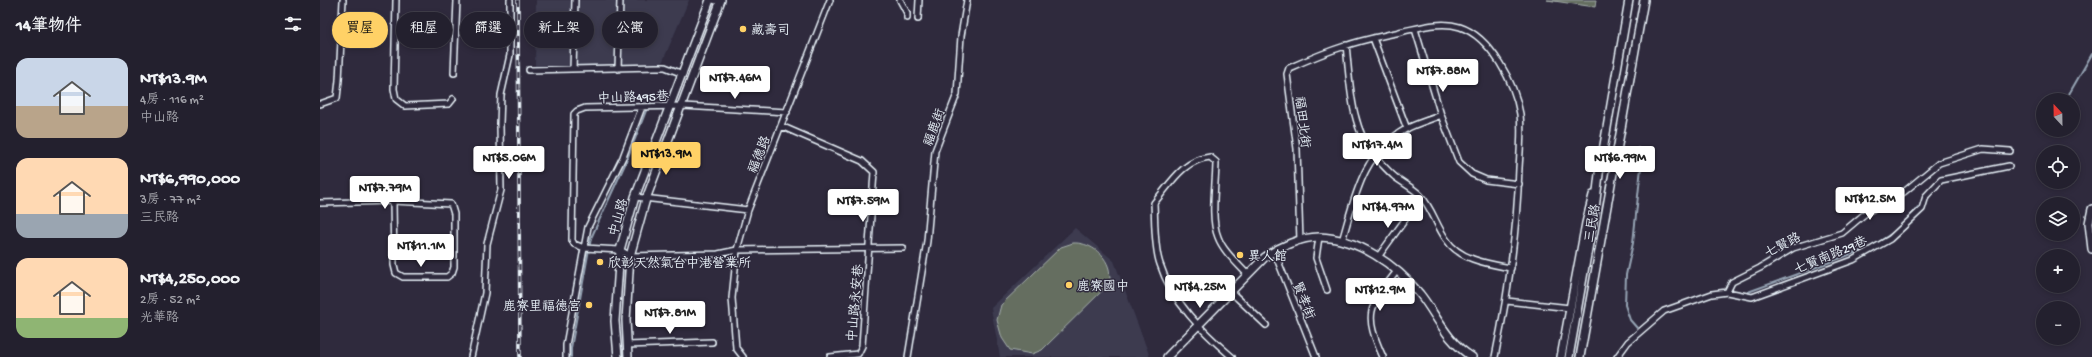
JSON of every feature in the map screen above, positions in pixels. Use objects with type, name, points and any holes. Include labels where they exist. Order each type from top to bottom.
[{"type":"street","points":[[320,104],[337,98],[340,80],[343,0]]},
{"type":"street","points":[[396,0],[394,89],[396,99],[405,106],[449,104],[453,99]]},
{"type":"street","points":[[454,73],[457,0]]},
{"type":"street","points":[[471,357],[485,293],[487,244],[501,190],[501,95],[510,54],[510,0]]},
{"type":"street","points":[[574,69],[575,0]]},
{"type":"street","points":[[618,69],[620,0]]},
{"type":"street","name":"中山路","points":[[618,357],[615,321],[620,250],[635,197],[671,106],[710,0]]},
{"type":"street","name":"福德路","points":[[736,250],[748,210],[830,0]]},
{"type":"street","points":[[900,0],[907,18]]},
{"type":"street","points":[[918,19],[919,0]]},
{"type":"street","name":"福鹿街","points":[[908,357],[927,240],[936,151],[957,94],[961,36],[967,0]]},
{"type":"street","name":"三民路","points":[[1569,357],[1595,210],[1599,174],[1629,0]]},
{"type":"street","name":"三民路","points":[[1580,357],[1644,0]]},
{"type":"street","name":"中山路","points":[[628,357],[626,320],[630,256],[646,200],[683,106],[718,1]]},
{"type":"street","name":"福田北街","points":[[1300,241],[1297,149],[1287,74],[1289,68],[1346,45],[1373,38],[1430,26],[1461,27],[1489,48],[1503,68],[1515,94],[1520,115],[1519,184],[1511,268],[1507,301],[1496,357]]},
{"type":"street","points":[[1415,29],[1441,115],[1458,162],[1472,174],[1486,180],[1519,184]]},
{"type":"street","points":[[1373,38],[1407,129]]},
{"type":"street","points":[[1346,45],[1355,116],[1374,156],[1394,176],[1420,196],[1428,207],[1446,240],[1463,255],[1485,263],[1511,268]]},
{"type":"street","points":[[528,70],[665,67],[683,74]]},
{"type":"street","points":[[1614,84],[1628,86]]},
{"type":"street","name":"中山路495巷","points":[[584,248],[577,247],[572,240],[574,114],[577,111],[585,108],[683,106],[787,112]]},
{"type":"street","points":[[566,357],[566,345],[588,227],[624,157],[642,107]]},
{"type":"street","points":[[1342,241],[1357,190],[1366,168],[1374,156],[1384,145],[1407,129],[1441,115]]},
{"type":"street","name":"中山路永安巷","points":[[781,126],[862,161],[874,172],[862,346],[858,354],[830,357]]},
{"type":"street","name":"七賢路","points":[[1727,292],[1732,282],[1794,248],[1842,233],[1867,212],[1904,192],[1939,163],[1983,149],[2010,151]]},
{"type":"street","points":[[1232,357],[1197,325],[1176,299],[1159,263],[1154,203],[1188,163],[1199,158],[1210,157],[1216,162],[1215,217],[1218,237],[1226,251],[1247,274]]},
{"type":"street","name":"七賢南路29巷","points":[[1727,292],[1752,297],[1852,260],[1890,239],[1922,209],[1926,196],[1941,180],[2009,166]]},
{"type":"street","name":"三民路","points":[[1561,357],[1586,223],[1599,174]]},
{"type":"street","points":[[635,197],[646,200],[748,210]]},
{"type":"street","points":[[320,203],[393,201],[450,204],[454,214],[454,267],[452,273],[447,277],[403,277],[396,274],[394,265],[393,201]]},
{"type":"street","points":[[2092,209],[2089,223],[2092,249]]},
{"type":"street","points":[[1378,257],[1412,210]]},
{"type":"street","points":[[1319,237],[1316,258],[1327,290]]},
{"type":"street","points":[[1170,356],[1197,325],[1257,263],[1274,251],[1300,241],[1319,237],[1342,241],[1358,246],[1378,257],[1397,271],[1420,294],[1446,335],[1460,350],[1472,357]]},
{"type":"street","points":[[584,248],[620,250],[630,256]]},
{"type":"street","name":"中山路永安巷","points":[[630,256],[718,254],[736,250],[903,248]]},
{"type":"street","points":[[736,250],[732,298],[736,348],[743,357]]},
{"type":"street","name":"賢孝街","points":[[1274,251],[1316,357]]},
{"type":"street","points":[[1382,357],[1373,333],[1370,318],[1374,300],[1397,271]]},
{"type":"street","points":[[1230,291],[1266,325]]},
{"type":"street","points":[[1617,357],[1628,342],[1664,311],[1712,294],[1727,292]]},
{"type":"street","points":[[1507,301],[1570,308]]},
{"type":"street","points":[[627,345],[712,342]]},
{"type":"shaded area","points":[[536,0],[689,0],[662,63],[535,67],[535,48],[594,48],[594,12],[536,12]]},
{"type":"shaded area","name":"鹿寮國中","points":[[1075,228],[1114,261],[1150,357],[1000,357],[991,308]]},
{"type":"green space","points":[[1547,0],[1596,0],[1595,7]]},
{"type":"green space","points":[[1073,243],[1084,244],[1100,253],[1107,263],[1111,282],[1042,350],[1032,354],[1010,350],[1002,338],[997,320],[1001,305],[1061,247]]},
{"type":"waterway","points":[[2070,93],[2092,54]]},
{"type":"waterway","points":[[571,357],[571,348],[591,238],[626,162],[651,98]]},
{"type":"waterway","points":[[1637,328],[1630,320],[1625,305],[1626,275],[1633,243],[1642,158],[1639,148]]},
{"type":"waterway","points":[[1907,220],[1918,207]]},
{"type":"waterway","points":[[1748,292],[1871,247],[1897,230]]},
{"type":"railway","points":[[518,0],[520,357]]},
{"type":"place","name":"藏壽司","points":[[743,29]]},
{"type":"place","name":"異人館","points":[[1240,255]]},
{"type":"place","name":"欣彰天然氣台中港營業所","points":[[600,262]]},
{"type":"place","name":"鹿寮國中","points":[[1069,285]]},
{"type":"place","name":"鹿寮里福德宮","points":[[589,305]]}]
